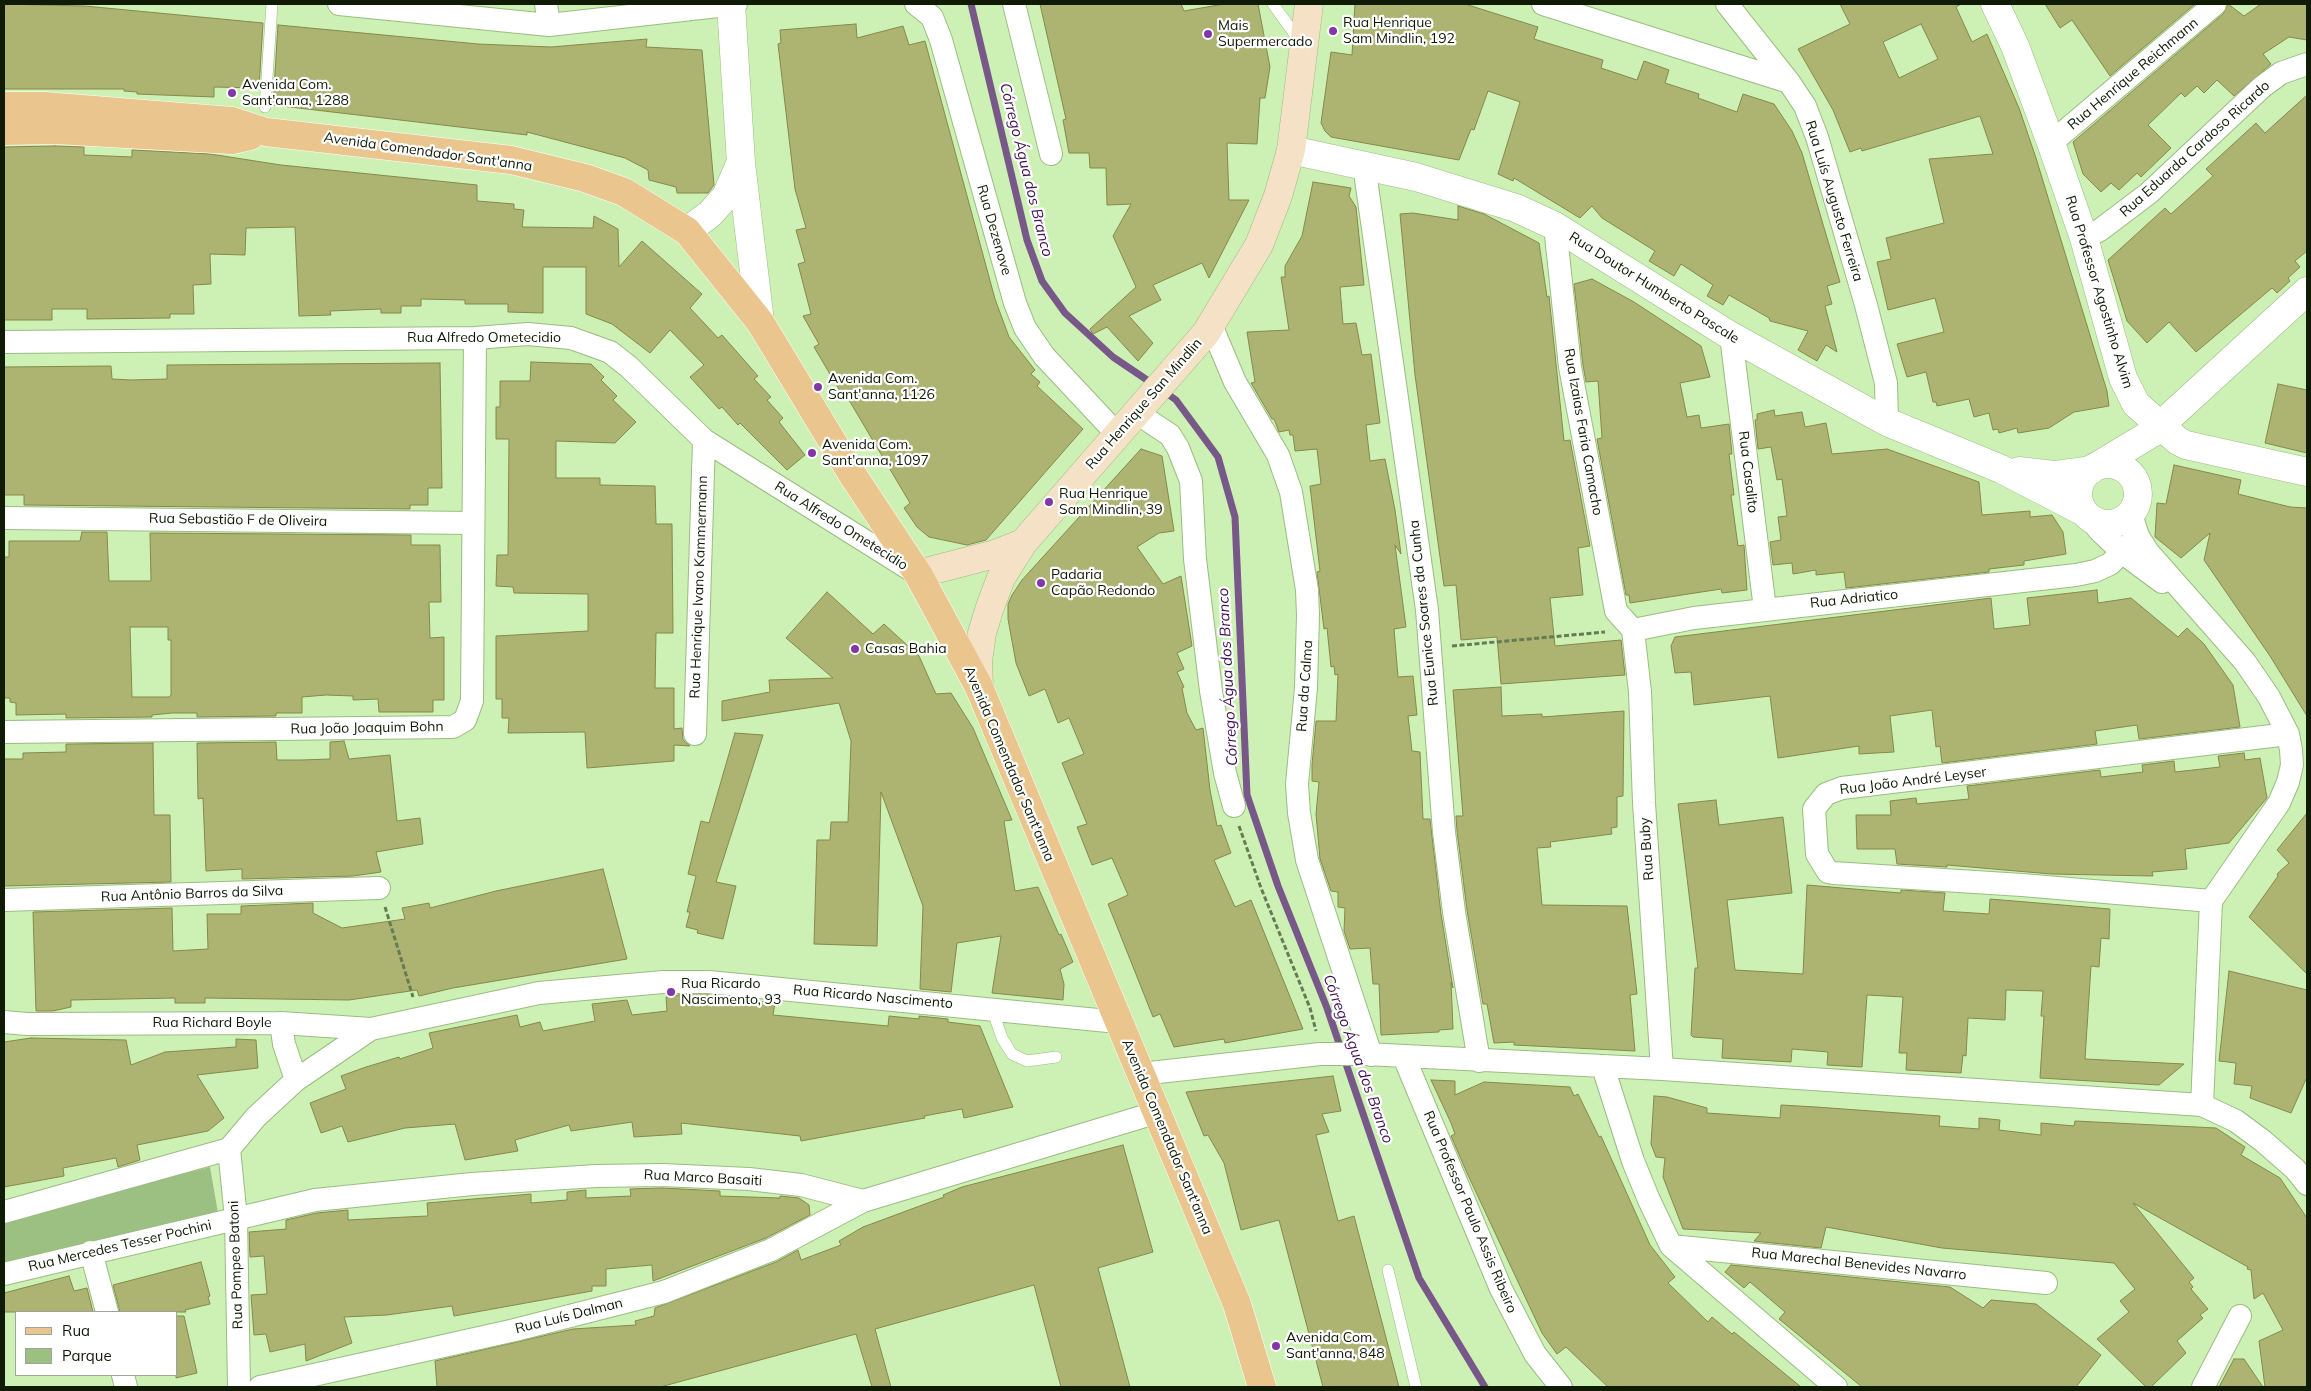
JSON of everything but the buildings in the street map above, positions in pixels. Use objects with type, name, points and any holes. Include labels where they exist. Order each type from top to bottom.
[{"type":"main road","name":"Rua Henrique San Mindlin","points":[[979,686],[978,660],[982,633],[990,607],[1002,578],[1023,543],[1209,329],[1259,245],[1278,196],[1291,150],[1309,4]]},
{"type":"main road","name":"Avenida Comendador Sant'anna","points":[[4,106],[44,106],[232,121],[265,120],[357,141],[511,160],[585,178],[624,192],[686,231],[760,322],[852,474],[918,574],[979,686],[1237,1304],[1262,1387]]},
{"type":"main road","name":"Avenida Comendador Sant'anna","points":[[4,131],[55,130],[232,140],[265,120]]},
{"type":"main road","points":[[918,574],[995,554],[1023,543]]},
{"type":"street","points":[[339,4],[547,15],[736,4]]},
{"type":"street","points":[[731,4],[741,163],[760,322]]},
{"type":"street","name":"Rua Dezenove","points":[[916,4],[932,17],[939,34],[1015,303],[1025,328],[1044,356],[1117,434]]},
{"type":"street","points":[[1014,4],[1051,154]]},
{"type":"street","points":[[1543,4],[1789,82]]},
{"type":"street","name":"Rua Luís Augusto Ferreira","points":[[1727,4],[1789,82],[1805,106],[1817,137],[1866,305],[1886,384],[1886,422]]},
{"type":"street","name":"Rua Professor Agostinho Alvim","points":[[1995,4],[2016,46],[2051,143],[2084,238],[2123,378],[2136,404],[2156,429],[2186,445],[2307,472]]},
{"type":"street","name":"Rua Henrique Reichmann","points":[[2051,143],[2215,4]]},
{"type":"street","name":"Rua Eduarda Cardoso Ricardo","points":[[2084,238],[2100,230],[2149,193],[2262,87],[2281,73],[2307,64]]},
{"type":"street","name":"Rua Doutor Humberto Pascale","points":[[1291,150],[1364,165],[1476,194],[1516,208],[1555,226],[1731,336],[1886,422],[2001,469],[2091,520],[2123,553],[2203,613]]},
{"type":"street","points":[[686,231],[710,214],[726,196],[741,163]]},
{"type":"street","name":"Rua Eunice Soares da Cunha","points":[[1364,165],[1426,610],[1444,832],[1454,912],[1478,1061]]},
{"type":"street","name":"Rua Izaias Faria Camacho","points":[[1555,226],[1570,367],[1616,611],[1633,630]]},
{"type":"street","points":[[2076,575],[2093,557],[2097,546],[2091,520],[2078,494],[2079,485],[2095,467],[2156,429],[2307,291]]},
{"type":"street","name":"Rua da Calma","points":[[1209,329],[1236,382],[1278,455],[1291,492],[1307,590],[1308,615],[1306,688],[1297,784],[1299,813],[1307,860],[1368,1055]]},
{"type":"street","name":"Rua Alfredo Ometecidio","points":[[4,342],[475,338],[528,334],[571,338],[610,352],[629,367],[704,440],[918,574]]},
{"type":"street","name":"Rua Casalito","points":[[1731,336],[1765,609]]},
{"type":"street","name":"Rua João Joaquim Bohn","points":[[4,732],[453,727],[465,720],[472,701],[475,338]]},
{"type":"street","points":[[1141,409],[1170,435],[1178,448],[1190,481],[1195,558],[1210,682],[1223,764],[1234,806]]},
{"type":"street","points":[[2135,514],[2156,429]]},
{"type":"street","name":"Rua Henrique Ivano Kammermann","points":[[695,734],[704,440]]},
{"type":"street","points":[[2095,467],[2108,464],[2125,470],[2132,476],[2135,514]]},
{"type":"street","name":"Rua Doutor Humberto Pascale","points":[[2001,469],[2054,475],[2095,467]]},
{"type":"street","points":[[2091,520],[2098,523],[2116,523],[2135,514]]},
{"type":"street","name":"Rua Doutor Humberto Pascale","points":[[2135,514],[2148,552],[2245,662],[2269,697],[2288,734],[2292,765],[2288,782],[2279,804],[2211,901]]},
{"type":"street","name":"Rua Adriatico","points":[[1633,630],[1694,618],[2076,575],[2095,571],[2110,564],[2123,553],[2135,514]]},
{"type":"street","name":"Rua Sebastião F de Oliveira","points":[[4,518],[473,523]]},
{"type":"street","name":"Rua Buby","points":[[1633,630],[1640,692],[1644,803],[1662,1068]]},
{"type":"street","name":"Rua João André Leyser","points":[[2211,901],[2022,885],[1833,874],[1828,872],[1817,854],[1814,809],[1826,794],[1842,788],[2288,734]]},
{"type":"street","name":"Rua Antônio Barros da Silva","points":[[4,900],[379,888]]},
{"type":"street","points":[[2202,1105],[2211,901]]},
{"type":"street","name":"Rua Ricardo Nascimento","points":[[419,1017],[539,993],[663,982],[719,983],[992,1008],[1118,1022]]},
{"type":"street","name":"Rua Richard Boyle","points":[[4,1022],[28,1024],[281,1023],[372,1029],[419,1017]]},
{"type":"street","points":[[281,1023],[284,1044],[296,1080]]},
{"type":"street","points":[[4,1212],[229,1149],[256,1117],[296,1080],[372,1029]]},
{"type":"street","points":[[1141,1074],[1322,1054],[1368,1055],[1603,1067],[1662,1068],[2202,1105],[2236,1121],[2263,1141],[2295,1169],[2307,1184]]},
{"type":"street","name":"Rua Professor Paulo Assis Ribeiro","points":[[1404,1057],[1501,1289],[1536,1354],[1561,1387]]},
{"type":"street","points":[[1603,1067],[1633,1161],[1671,1246],[1836,1387]]},
{"type":"street","points":[[863,1201],[1158,1112]]},
{"type":"street","name":"Rua Pompeo Batoni","points":[[229,1149],[236,1218],[239,1387]]},
{"type":"street","name":"Rua Marco Basaiti","points":[[236,1218],[324,1199],[472,1184],[596,1176],[662,1175],[748,1179],[801,1186],[863,1201]]},
{"type":"street","name":"Rua Luís Dalman","points":[[260,1387],[515,1330],[664,1292],[771,1250],[863,1201]]},
{"type":"street","name":"Rua Mercedes Tesser Pochini","points":[[4,1274],[236,1218]]},
{"type":"street","name":"Rua Marechal Benevides Navarro","points":[[1671,1246],[2046,1283]]},
{"type":"street","points":[[91,1252],[106,1311]]},
{"type":"street","points":[[2203,1387],[2240,1316]]},
{"type":"lane","points":[[265,120],[272,4]]},
{"type":"lane","points":[[1273,4],[1303,47]]},
{"type":"lane","points":[[992,1008],[1002,1038],[1012,1054],[1027,1061],[1056,1057]]},
{"type":"lane","points":[[1388,1270],[1416,1387]]},
{"type":"path","points":[[1430,648],[1633,630]]},
{"type":"path","points":[[1234,806],[1245,847],[1310,1008],[1322,1054]]},
{"type":"path","points":[[379,888],[419,1017]]},
{"type":"green space","points":[[210,1167],[218,1213],[4,1266],[4,1219]]},
{"type":"waterway","name":"Córrego Água dos Branco","points":[[971,4],[1027,240],[1042,281],[1065,313],[1113,357],[1153,384]]},
{"type":"waterway","name":"Córrego Água dos Branco","points":[[1162,390],[1176,400],[1218,457],[1235,517],[1247,795],[1278,886],[1327,1008],[1419,1278],[1485,1387]]},
{"type":"place","name":"Rua Henrique Sam Mindlin, 192","points":[[1333,31]]},
{"type":"place","name":"Mais Supermercado","points":[[1208,34]]},
{"type":"place","name":"Avenida Com. Sant'anna, 1288","points":[[232,93]]},
{"type":"place","name":"Avenida Com. Sant'anna, 1126","points":[[818,387]]},
{"type":"place","name":"Avenida Com. Sant'anna, 1097","points":[[812,453]]},
{"type":"place","name":"Rua Henrique Sam Mindlin, 39","points":[[1049,502]]},
{"type":"place","name":"Padaria Capão Redondo","points":[[1041,583]]},
{"type":"place","name":"Casas Bahia","points":[[855,649]]},
{"type":"place","name":"Rua Ricardo Nascimento, 93","points":[[671,992]]},
{"type":"place","name":"Avenida Com. Sant'anna, 848","points":[[1276,1346]]}]
